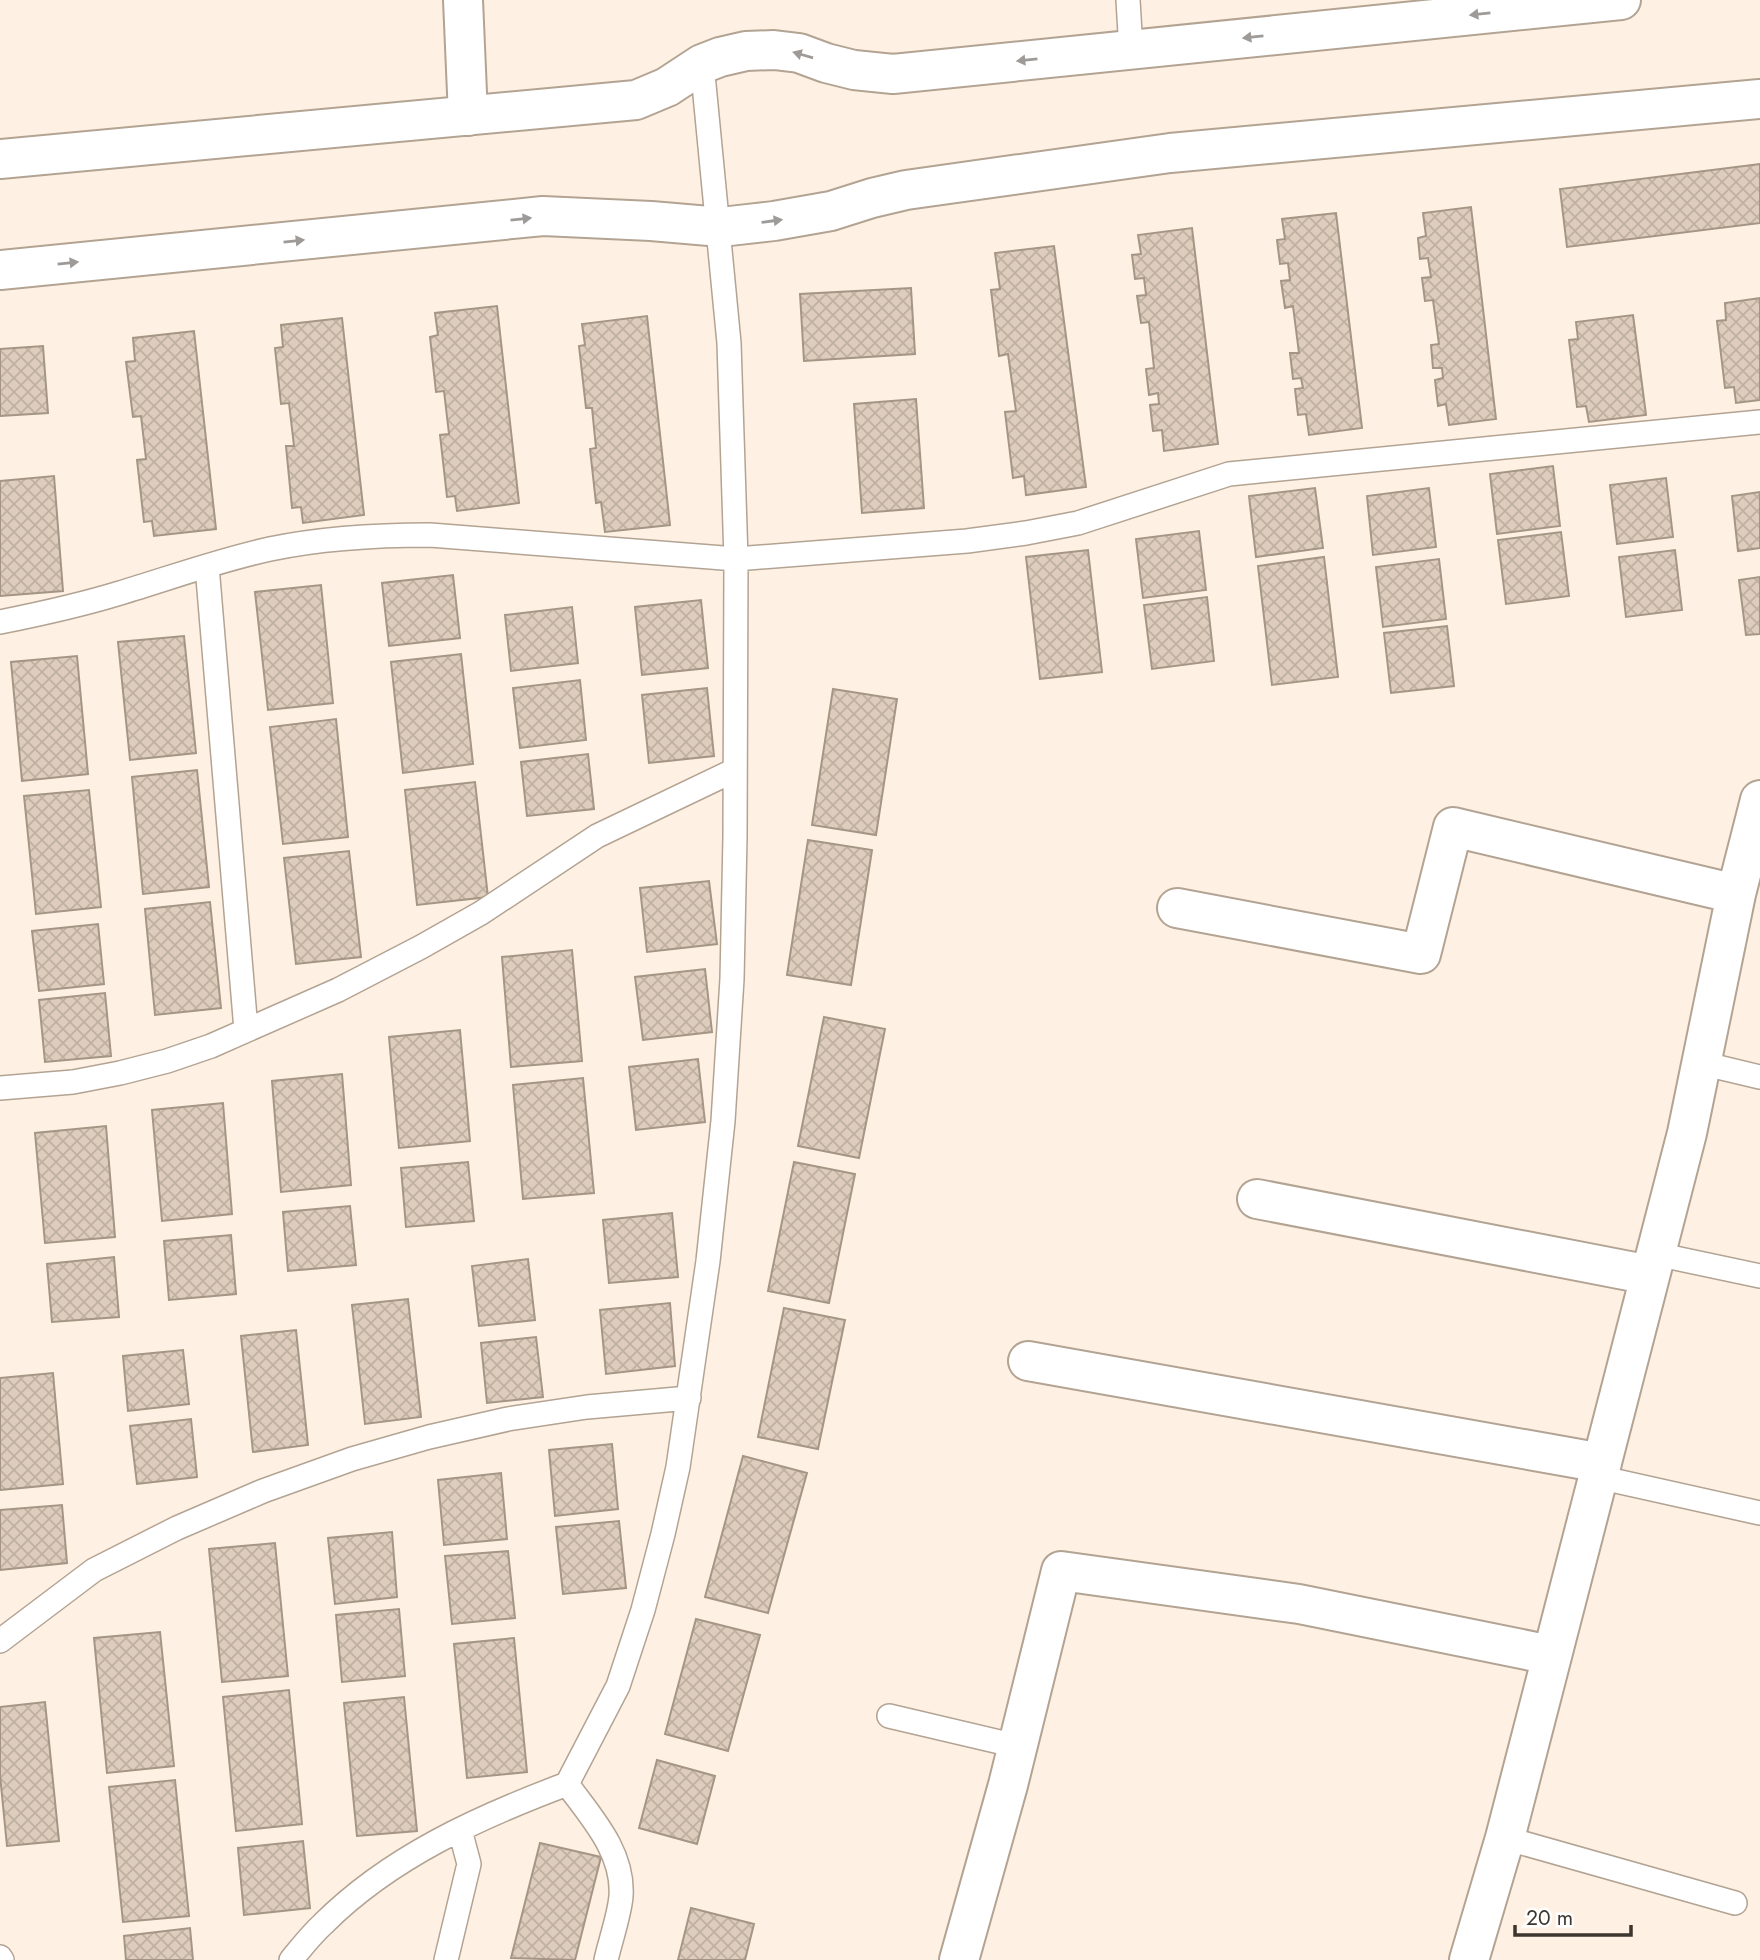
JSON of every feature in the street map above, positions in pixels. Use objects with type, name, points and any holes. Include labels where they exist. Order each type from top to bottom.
[{"type":"street","points":[[463,0],[468,116]]},
{"type":"street","points":[[0,159],[636,100],[667,87],[702,64],[746,51],[799,53],[854,70],[893,74],[1621,0]]},
{"type":"street","points":[[0,270],[543,216],[718,226],[774,221],[831,211],[906,190],[1170,153],[1760,99]]},
{"type":"street","points":[[1469,1960],[1505,1838],[1687,1133],[1735,894],[1760,800]]},
{"type":"street","points":[[1177,908],[1420,954],[1453,827],[1735,894]]},
{"type":"street","points":[[1257,1199],[1653,1264]]},
{"type":"street","points":[[1028,1361],[1600,1470]]},
{"type":"street","points":[[959,1960],[1061,1572],[1299,1604],[1551,1655]]},
{"type":"lane","points":[[1128,0],[1131,50]]},
{"type":"lane","points":[[290,1960],[323,1924],[361,1891],[402,1863],[460,1829],[567,1784],[618,1686],[643,1610],[672,1494],[708,1261],[723,1121],[732,979],[736,559],[729,343],[702,64]]},
{"type":"lane","points":[[0,622],[117,594],[269,549],[332,539],[382,535],[467,537],[736,559],[967,541],[1077,523],[1229,474],[1760,422]]},
{"type":"lane","points":[[207,566],[246,1031]]},
{"type":"lane","points":[[0,1088],[73,1082],[120,1073],[167,1061],[246,1031],[338,990],[421,947],[481,913],[597,836],[735,770]]},
{"type":"lane","points":[[1701,1063],[1760,1077]]},
{"type":"lane","points":[[1653,1264],[1760,1276]]},
{"type":"lane","points":[[0,1642],[93,1570],[177,1528],[263,1491],[352,1459],[429,1437],[508,1419],[587,1407],[688,1398]]},
{"type":"lane","points":[[1600,1470],[1760,1513]]},
{"type":"lane","points":[[889,1716],[1017,1746]]},
{"type":"lane","points":[[567,1784],[608,1842],[619,1867],[621,1896],[606,1960]]},
{"type":"lane","points":[[446,1960],[469,1864],[460,1829]]},
{"type":"lane","points":[[1505,1838],[1735,1903]]},
{"type":"building","points":[[1760,164],[1760,223],[1567,247],[1560,189]]},
{"type":"building","points":[[1471,207],[1496,419],[1449,425],[1446,404],[1438,406],[1435,380],[1443,378],[1442,368],[1433,368],[1431,345],[1439,344],[1433,300],[1425,301],[1422,278],[1431,277],[1428,258],[1420,259],[1418,238],[1426,236],[1423,213]]},
{"type":"building","points":[[1336,213],[1362,428],[1309,435],[1306,414],[1298,415],[1295,389],[1303,388],[1301,378],[1293,379],[1290,353],[1299,353],[1293,306],[1285,308],[1281,281],[1290,280],[1288,263],[1280,264],[1277,240],[1285,239],[1282,219]]},
{"type":"building","points":[[1192,228],[1218,444],[1164,451],[1162,430],[1153,431],[1150,405],[1159,404],[1158,393],[1149,395],[1146,369],[1154,368],[1149,322],[1141,323],[1137,296],[1146,295],[1144,278],[1135,279],[1132,255],[1141,254],[1138,235]]},
{"type":"building","points":[[1054,246],[1086,487],[1026,495],[1024,476],[1013,478],[1005,412],[1016,411],[1008,354],[999,356],[991,290],[1000,289],[995,253]]},
{"type":"building","points":[[911,288],[915,354],[804,361],[800,294]]},
{"type":"building","points":[[1760,298],[1760,400],[1736,403],[1734,387],[1725,388],[1717,321],[1726,320],[1725,303]]},
{"type":"building","points":[[497,306],[519,503],[457,511],[455,496],[447,497],[440,435],[449,434],[444,391],[436,392],[430,337],[438,335],[435,313]]},
{"type":"building","points":[[1633,315],[1646,415],[1589,422],[1586,406],[1577,407],[1569,340],[1578,339],[1576,322]]},
{"type":"building","points":[[647,316],[670,525],[605,532],[601,502],[596,503],[590,449],[596,448],[592,408],[586,408],[579,346],[585,345],[582,324]]},
{"type":"building","points":[[342,318],[364,515],[303,523],[301,507],[292,508],[286,446],[294,446],[289,403],[281,404],[275,348],[283,347],[281,325]]},
{"type":"building","points":[[194,331],[216,529],[154,536],[152,521],[144,522],[137,460],[146,459],[141,416],[133,417],[126,362],[135,361],[133,338]]},
{"type":"building","points":[[43,346],[48,413],[0,416],[0,349]]},
{"type":"building","points":[[916,399],[924,508],[862,513],[854,404]]},
{"type":"building","points":[[1553,466],[1560,526],[1497,534],[1490,474]]},
{"type":"building","points":[[54,476],[63,591],[0,596],[0,481]]},
{"type":"building","points":[[1666,478],[1673,537],[1617,544],[1610,485]]},
{"type":"building","points":[[1315,488],[1323,548],[1256,557],[1249,496]]},
{"type":"building","points":[[1429,488],[1436,547],[1373,555],[1367,496]]},
{"type":"building","points":[[1760,492],[1760,548],[1738,551],[1732,496]]},
{"type":"building","points":[[1199,531],[1206,590],[1143,598],[1136,539]]},
{"type":"building","points":[[1561,532],[1569,596],[1506,604],[1498,540]]},
{"type":"building","points":[[1088,550],[1102,672],[1040,679],[1026,557]]},
{"type":"building","points":[[1675,550],[1682,610],[1626,617],[1619,557]]},
{"type":"building","points":[[1324,557],[1338,677],[1272,685],[1258,566]]},
{"type":"building","points":[[1439,559],[1446,619],[1383,627],[1376,567]]},
{"type":"building","points":[[453,575],[460,638],[389,646],[382,583]]},
{"type":"building","points":[[1760,577],[1760,634],[1746,635],[1739,580]]},
{"type":"building","points":[[321,585],[333,703],[268,710],[255,592]]},
{"type":"building","points":[[1207,597],[1214,661],[1152,669],[1144,605]]},
{"type":"building","points":[[701,600],[708,668],[642,675],[635,607]]},
{"type":"building","points":[[572,607],[578,663],[511,671],[505,615]]},
{"type":"building","points":[[1447,626],[1454,686],[1391,693],[1384,633]]},
{"type":"building","points":[[184,636],[196,753],[130,760],[118,642]]},
{"type":"building","points":[[461,654],[473,764],[403,773],[391,662]]},
{"type":"building","points":[[77,656],[88,774],[22,781],[11,662]]},
{"type":"building","points":[[580,680],[586,740],[520,748],[513,688]]},
{"type":"building","points":[[707,688],[714,756],[649,763],[642,695]]},
{"type":"building","points":[[833,689],[897,699],[876,835],[812,825]]},
{"type":"building","points":[[336,719],[348,837],[283,844],[270,727]]},
{"type":"building","points":[[588,754],[594,809],[527,816],[521,762]]},
{"type":"building","points":[[197,770],[209,887],[143,894],[132,777]]},
{"type":"building","points":[[475,782],[488,897],[417,905],[405,790]]},
{"type":"building","points":[[89,790],[101,907],[36,914],[24,796]]},
{"type":"building","points":[[808,840],[872,850],[851,985],[787,975]]},
{"type":"building","points":[[349,851],[361,957],[296,964],[284,858]]},
{"type":"building","points":[[709,881],[717,944],[647,952],[640,888]]},
{"type":"building","points":[[210,902],[221,1008],[155,1015],[145,909]]},
{"type":"building","points":[[98,924],[104,984],[39,991],[32,931]]},
{"type":"building","points":[[572,950],[582,1061],[511,1067],[502,957]]},
{"type":"building","points":[[705,969],[712,1032],[643,1040],[635,977]]},
{"type":"building","points":[[105,993],[111,1056],[45,1062],[39,1000]]},
{"type":"building","points":[[824,1017],[885,1029],[859,1158],[798,1146]]},
{"type":"building","points":[[460,1030],[470,1141],[399,1148],[389,1037]]},
{"type":"building","points":[[698,1059],[705,1122],[636,1130],[629,1067]]},
{"type":"building","points":[[342,1074],[351,1185],[281,1192],[272,1081]]},
{"type":"building","points":[[583,1078],[594,1193],[523,1199],[513,1085]]},
{"type":"building","points":[[223,1103],[232,1214],[162,1221],[152,1110]]},
{"type":"building","points":[[106,1126],[115,1237],[45,1243],[35,1133]]},
{"type":"building","points":[[468,1162],[474,1221],[406,1227],[401,1168]]},
{"type":"building","points":[[794,1162],[855,1174],[829,1303],[768,1291]]},
{"type":"building","points":[[350,1206],[356,1265],[288,1271],[283,1212]]},
{"type":"building","points":[[672,1213],[678,1277],[609,1283],[603,1220]]},
{"type":"building","points":[[231,1235],[236,1294],[169,1300],[164,1241]]},
{"type":"building","points":[[114,1257],[119,1317],[52,1322],[47,1264]]},
{"type":"building","points":[[528,1259],[535,1320],[479,1326],[472,1266]]},
{"type":"building","points":[[408,1299],[421,1417],[365,1424],[352,1305]]},
{"type":"building","points":[[670,1303],[675,1366],[606,1374],[600,1310]]},
{"type":"building","points":[[784,1308],[845,1320],[818,1449],[758,1437]]},
{"type":"building","points":[[296,1330],[308,1445],[253,1452],[241,1336]]},
{"type":"building","points":[[536,1337],[543,1397],[487,1403],[481,1343]]},
{"type":"building","points":[[183,1350],[189,1404],[128,1411],[123,1356]]},
{"type":"building","points":[[53,1373],[63,1484],[0,1490],[0,1378]]},
{"type":"building","points":[[191,1419],[197,1477],[137,1484],[130,1426]]},
{"type":"building","points":[[612,1444],[618,1509],[555,1516],[549,1450]]},
{"type":"building","points":[[743,1456],[807,1473],[768,1613],[705,1597]]},
{"type":"building","points":[[501,1473],[507,1539],[444,1545],[438,1480]]},
{"type":"building","points":[[62,1505],[67,1563],[0,1570],[0,1510]]},
{"type":"building","points":[[619,1521],[626,1588],[563,1594],[556,1527]]},
{"type":"building","points":[[392,1532],[397,1597],[335,1604],[328,1538]]},
{"type":"building","points":[[275,1543],[288,1676],[222,1682],[209,1549]]},
{"type":"building","points":[[508,1551],[515,1618],[452,1624],[445,1556]]},
{"type":"building","points":[[399,1609],[405,1676],[342,1682],[336,1615]]},
{"type":"building","points":[[696,1619],[760,1635],[728,1751],[665,1734]]},
{"type":"building","points":[[160,1632],[174,1766],[107,1773],[94,1638]]},
{"type":"building","points":[[514,1638],[527,1772],[467,1778],[454,1644]]},
{"type":"building","points":[[289,1690],[302,1824],[236,1831],[223,1697]]},
{"type":"building","points":[[404,1697],[417,1831],[357,1836],[344,1703]]},
{"type":"building","points":[[45,1702],[59,1841],[7,1846],[0,1775],[0,1707]]},
{"type":"building","points":[[657,1760],[715,1776],[697,1844],[639,1828]]},
{"type":"building","points":[[175,1780],[189,1916],[123,1922],[109,1787]]},
{"type":"building","points":[[303,1841],[310,1908],[244,1915],[238,1848]]},
{"type":"building","points":[[540,1843],[601,1857],[575,1960],[511,1958]]},
{"type":"building","points":[[691,1908],[754,1924],[745,1960],[678,1960]]},
{"type":"building","points":[[190,1928],[193,1960],[126,1960],[124,1936]]}]
